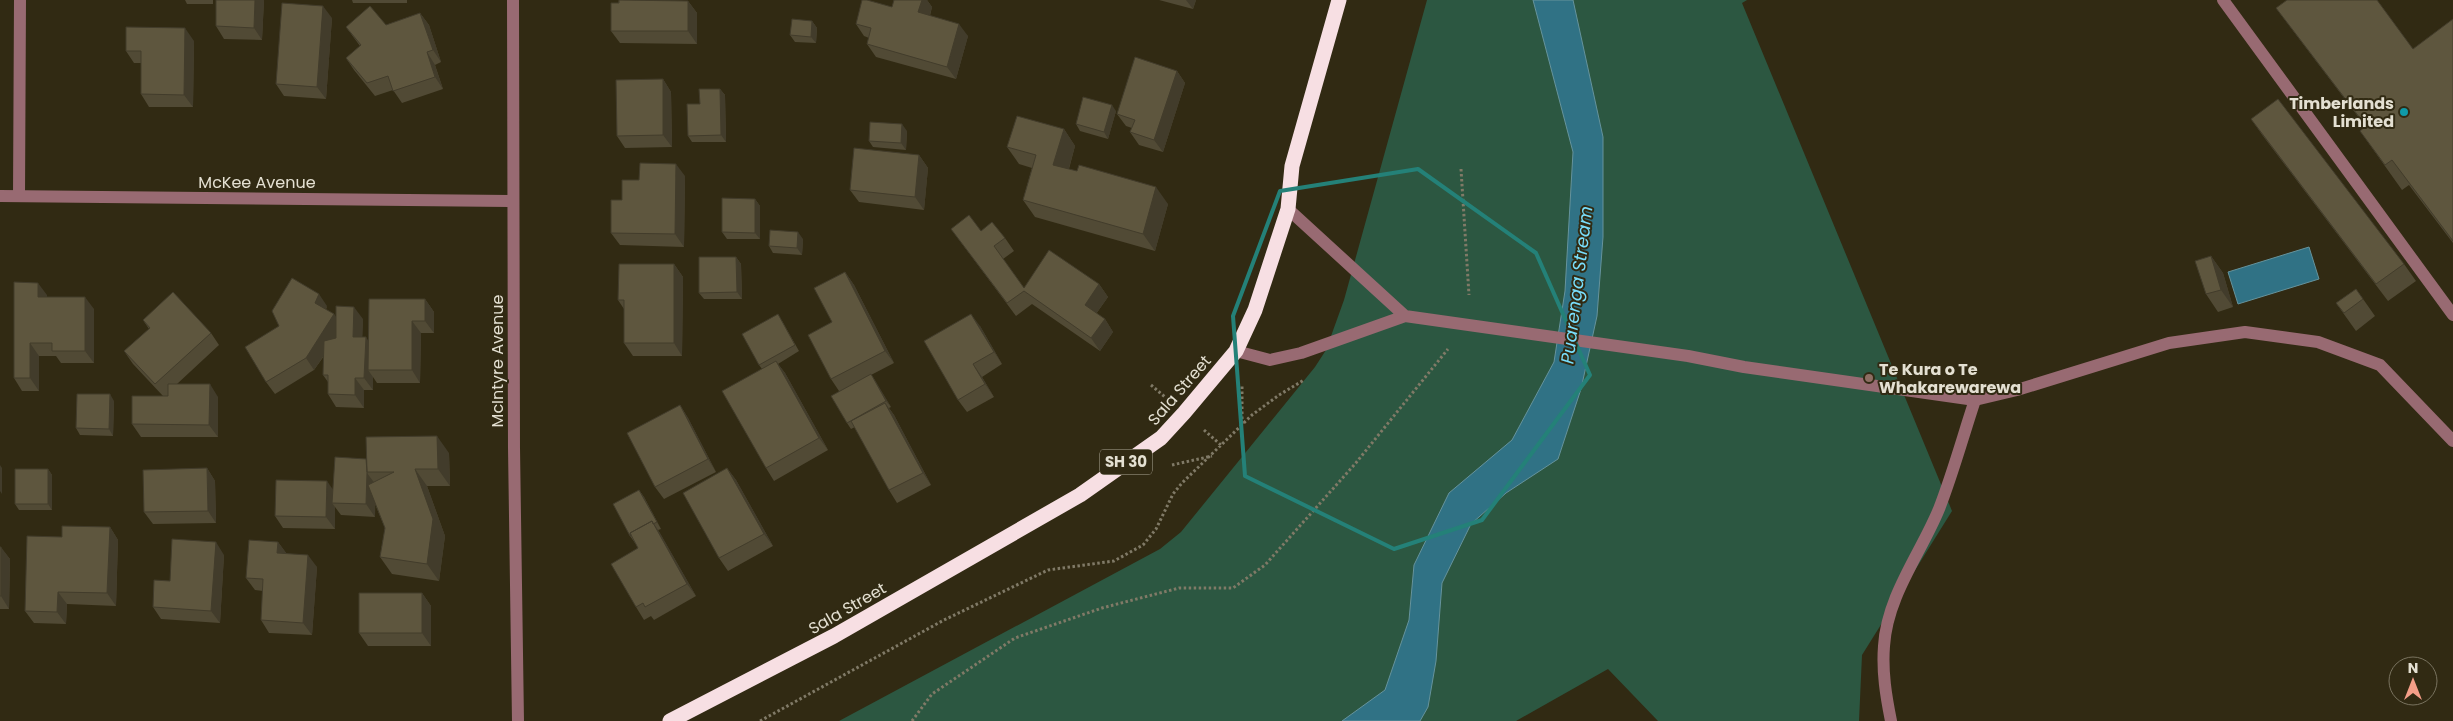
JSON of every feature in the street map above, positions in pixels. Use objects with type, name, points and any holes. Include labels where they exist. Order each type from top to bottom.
[{"type":"highway","name":"Sala Street","points":[[670,721],[834,636],[1080,495],[1161,438],[1236,351],[1256,310],[1288,209],[1292,166],[1339,0]]},
{"type":"street","points":[[19,196],[20,0]]},
{"type":"street","name":"McIntyre Avenue","points":[[513,0],[518,721]]},
{"type":"street","points":[[2223,0],[2453,315]]},
{"type":"street","name":"McKee Avenue","points":[[0,196],[513,201]]},
{"type":"street","points":[[1288,209],[1405,316]]},
{"type":"street","points":[[1236,351],[1270,360],[1302,353],[1405,316],[1688,356],[1744,367],[1975,400],[2017,390],[2169,343],[2245,332],[2318,342],[2380,366],[2453,441]]},
{"type":"street","points":[[1891,721],[1884,683],[1884,644],[1890,614],[1906,575],[1939,509],[1975,400]]},
{"type":"path","points":[[1461,169],[1469,295]]},
{"type":"path","points":[[912,721],[932,694],[1016,638],[1102,608],[1179,588],[1233,588],[1272,558],[1355,464],[1424,375],[1469,324]]},
{"type":"path","points":[[760,721],[944,620],[1048,570],[1114,561],[1143,545],[1156,529],[1173,494],[1242,424],[1279,395],[1307,379]]},
{"type":"path","points":[[1151,385],[1164,396]]},
{"type":"path","points":[[1242,424],[1244,394]]},
{"type":"path","points":[[1204,430],[1222,446]]},
{"type":"path","points":[[1183,462],[1212,456]]},
{"type":"highlighted area","points":[[1418,169],[1536,253],[1590,375],[1482,520],[1394,549],[1245,476],[1233,316],[1280,191]]},
{"type":"green space","points":[[1427,0],[1747,0],[1742,3],[1952,511],[1862,655],[1859,721],[1658,721],[1608,669],[1516,721],[839,721],[1160,549],[1181,532],[1315,367],[1326,350],[1344,300]]},
{"type":"water","name":"Puarenga Stream","points":[[1533,0],[1573,0],[1603,137],[1603,237],[1597,316],[1581,389],[1558,459],[1506,493],[1471,524],[1442,583],[1436,661],[1428,707],[1420,721],[1342,721],[1385,690],[1409,620],[1414,565],[1449,493],[1512,440],[1554,362],[1565,291],[1573,152]]},
{"type":"water","points":[[2309,247],[2319,279],[2238,304],[2228,272]]},
{"type":"building","points":[[216,0],[255,0],[254,28],[216,26]]},
{"type":"building","points":[[619,0],[688,1],[688,31],[611,31],[611,3],[619,3]]},
{"type":"building","points":[[862,0],[892,7],[894,0],[922,0],[918,12],[959,24],[947,67],[867,44],[871,28],[856,24]]},
{"type":"building","name":"Timberlands Limited","points":[[2287,0],[2377,0],[2413,49],[2453,19],[2453,241],[2392,160],[2385,165],[2360,131],[2366,126],[2276,8]]},
{"type":"building","points":[[282,3],[323,6],[317,87],[276,84]]},
{"type":"building","points":[[370,6],[386,25],[420,13],[433,50],[427,52],[435,77],[393,91],[388,76],[367,83],[346,58],[361,45],[346,27]]},
{"type":"building","points":[[792,19],[812,21],[811,37],[790,35]]},
{"type":"building","points":[[126,27],[185,28],[184,95],[141,94],[141,51],[126,51]]},
{"type":"building","points":[[1135,57],[1177,71],[1154,140],[1130,132],[1135,120],[1117,114]]},
{"type":"building","points":[[663,79],[663,135],[617,136],[616,80]]},
{"type":"building","points":[[699,89],[720,89],[721,135],[688,136],[687,104],[700,104]]},
{"type":"building","points":[[1083,97],[1112,105],[1104,132],[1076,124]]},
{"type":"building","points":[[2278,99],[2404,264],[2376,284],[2251,119]]},
{"type":"building","points":[[1017,116],[1064,129],[1053,165],[1077,171],[1079,165],[1156,187],[1143,234],[1023,200],[1036,155],[1007,147]]},
{"type":"building","points":[[870,122],[902,124],[901,143],[869,141]]},
{"type":"building","points":[[854,148],[919,155],[915,197],[850,190]]},
{"type":"building","points":[[640,163],[676,164],[675,234],[611,233],[611,200],[622,200],[622,180],[639,180]]},
{"type":"building","points":[[722,198],[755,199],[755,233],[722,232]]},
{"type":"building","points":[[969,215],[981,231],[992,222],[1005,238],[994,246],[1024,288],[1049,250],[1099,284],[1085,305],[1105,319],[1091,338],[1024,291],[1007,303],[951,229]]},
{"type":"building","points":[[770,230],[798,232],[797,248],[769,246]]},
{"type":"building","points":[[2211,256],[2221,290],[2206,294],[2195,261]]},
{"type":"building","points":[[699,257],[736,257],[737,292],[699,293]]},
{"type":"building","points":[[619,264],[674,264],[674,343],[624,343],[624,300],[618,300]]},
{"type":"building","points":[[845,272],[885,351],[831,379],[808,335],[832,322],[814,288]]},
{"type":"building","points":[[292,278],[319,294],[315,303],[334,314],[306,358],[266,382],[245,347],[279,326],[272,311]]},
{"type":"building","points":[[14,282],[38,283],[38,297],[85,297],[85,351],[52,351],[52,343],[30,343],[30,378],[14,378]]},
{"type":"building","points":[[2356,289],[2363,299],[2344,313],[2336,303]]},
{"type":"building","points":[[173,292],[211,333],[155,384],[124,351],[150,328],[143,320]]},
{"type":"building","points":[[369,299],[425,299],[425,321],[412,321],[412,370],[368,370]]},
{"type":"building","points":[[336,306],[354,307],[353,337],[366,337],[364,378],[355,378],[355,395],[328,394],[328,375],[323,375],[324,341],[336,338]]},
{"type":"building","points":[[778,314],[795,345],[759,365],[742,334]]},
{"type":"building","points":[[971,314],[994,352],[973,364],[985,384],[958,400],[924,341]]},
{"type":"building","points":[[776,361],[819,438],[766,468],[722,391]]},
{"type":"building","points":[[871,374],[886,401],[847,423],[831,396]]},
{"type":"building","points":[[168,384],[210,384],[209,425],[132,424],[132,396],[168,396]]},
{"type":"building","points":[[77,394],[110,394],[109,429],[76,428]]},
{"type":"building","points":[[885,403],[923,473],[889,490],[851,421]]},
{"type":"building","points":[[680,405],[708,459],[655,487],[627,433]]},
{"type":"building","points":[[437,436],[438,469],[415,469],[433,519],[427,564],[380,557],[385,528],[368,485],[394,472],[367,472],[366,437]]},
{"type":"building","points":[[335,457],[366,459],[366,504],[332,503]]},
{"type":"building","points":[[207,468],[208,511],[144,512],[143,470]]},
{"type":"building","points":[[727,468],[764,534],[719,558],[683,493]]},
{"type":"building","points":[[15,469],[48,469],[48,504],[15,504]]},
{"type":"building","points":[[276,480],[327,481],[326,517],[275,516]]},
{"type":"building","points":[[639,490],[657,522],[653,524],[652,521],[630,533],[630,536],[613,504]]},
{"type":"building","points":[[652,521],[687,584],[645,607],[643,603],[636,607],[611,564],[638,548],[630,533]]},
{"type":"building","points":[[62,526],[110,527],[107,593],[58,592],[57,612],[25,611],[27,536],[62,537]]},
{"type":"building","points":[[172,539],[216,542],[211,611],[153,607],[154,580],[170,581]]},
{"type":"building","points":[[249,540],[278,542],[277,553],[308,555],[303,623],[261,620],[263,579],[246,578]]},
{"type":"building","points":[[1,547],[1,596],[0,596]]},
{"type":"building","points":[[359,593],[422,593],[422,633],[359,633]]},
{"type":"place","name":"Timberlands Limited","points":[[2404,112]]},
{"type":"place","name":"Te Kura o Te Whakarewarewa","points":[[1869,378]]}]
